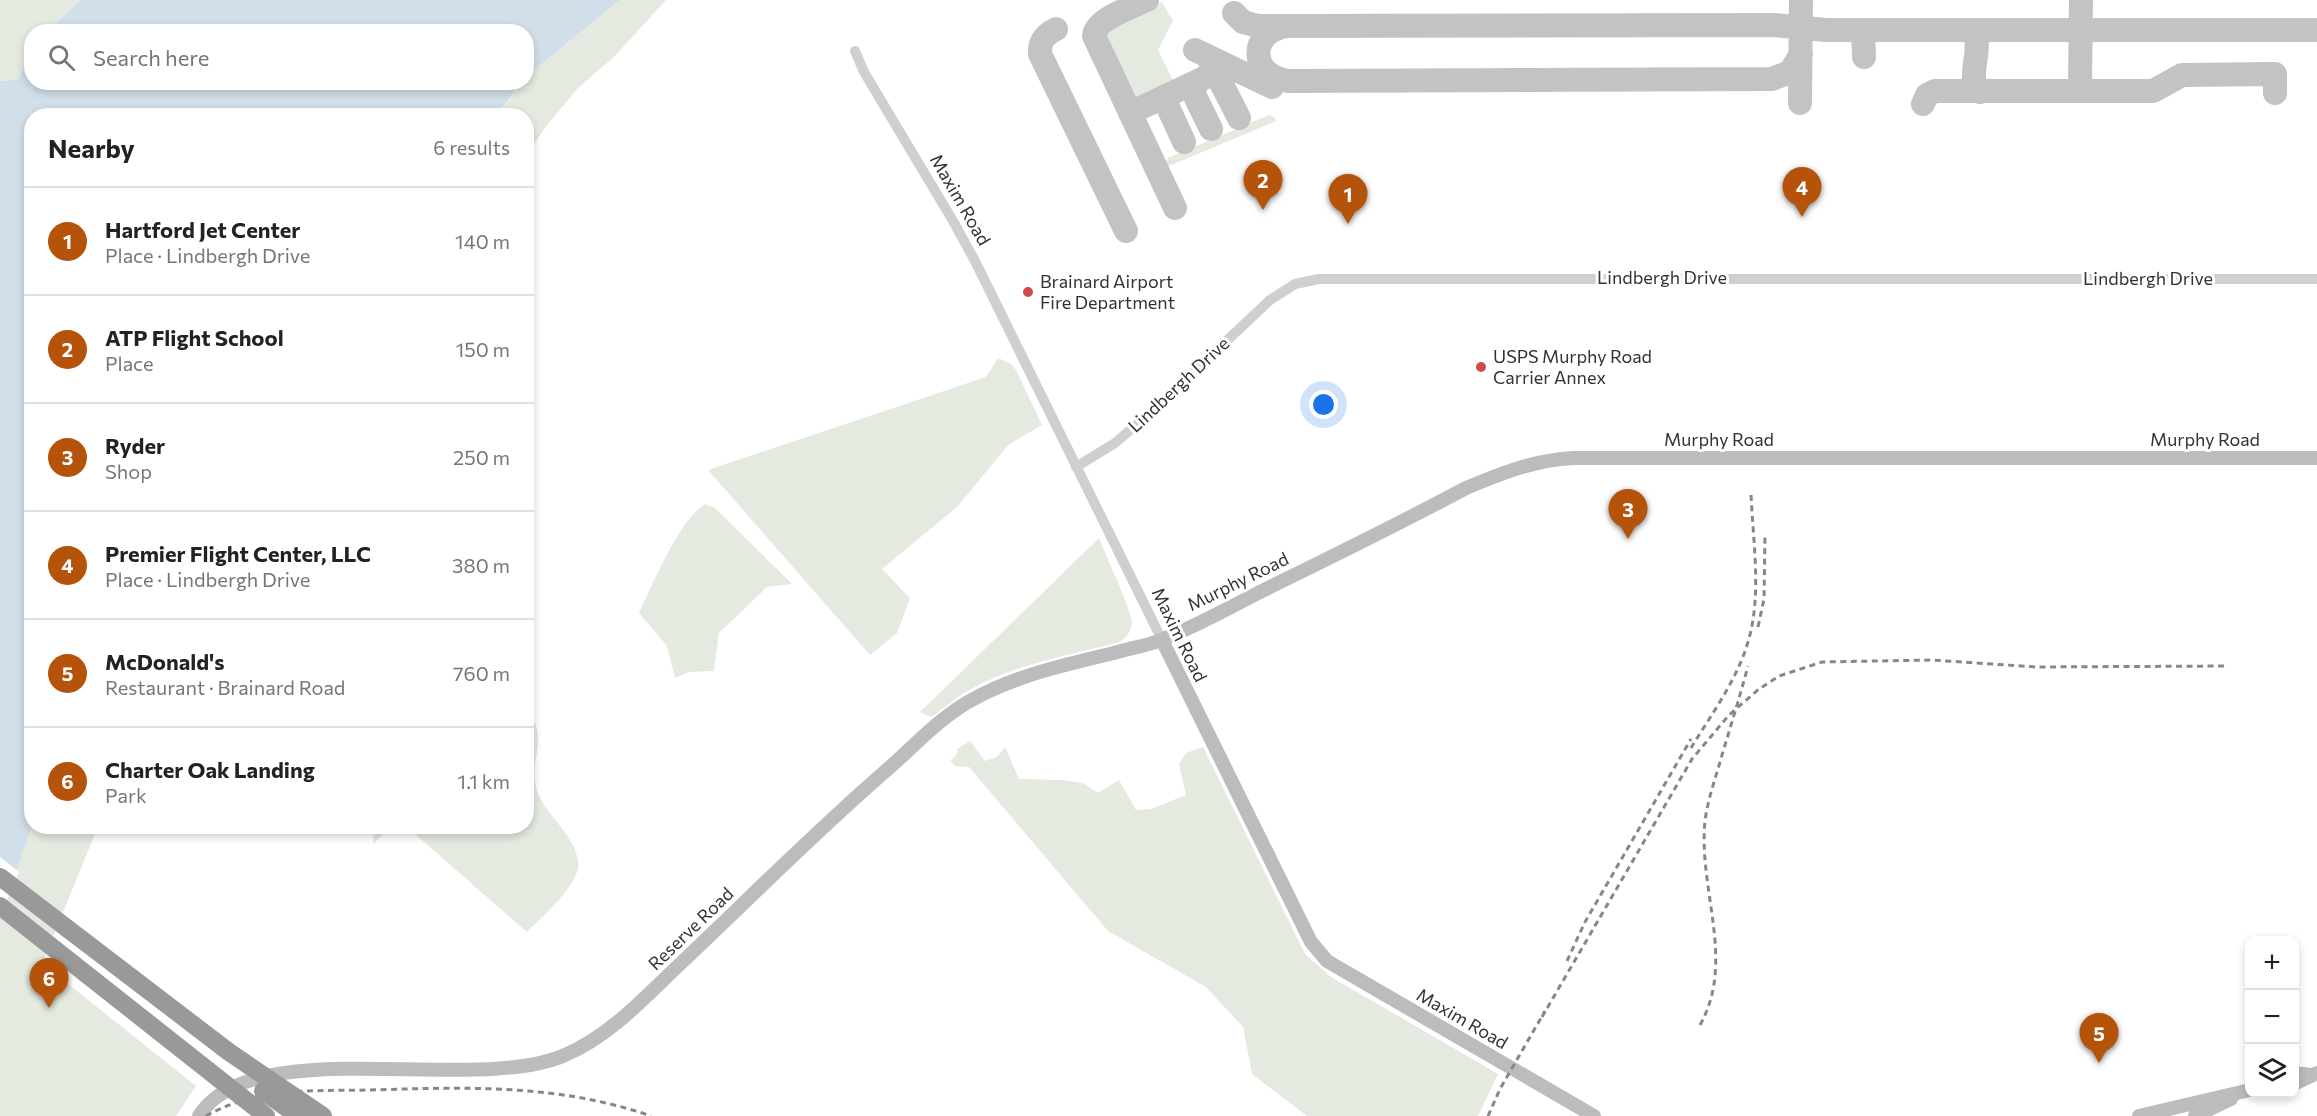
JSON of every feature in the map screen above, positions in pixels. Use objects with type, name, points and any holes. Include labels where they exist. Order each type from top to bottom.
[{"type":"highway","points":[[0,877],[229,1052],[323,1116]]},
{"type":"highway","points":[[0,906],[266,1116]]},
{"type":"highway","points":[[68,929],[111,970],[228,1064],[298,1116]]},
{"type":"street","name":"Maxim Road","points":[[855,51],[864,72],[965,243],[1311,942],[1327,961],[1594,1116]]},
{"type":"street","name":"Lindbergh Drive","points":[[1076,467],[1115,443],[1149,414],[1270,300],[1295,284],[1319,279],[2317,279]]},
{"type":"street","name":"Murphy Road","points":[[1162,640],[1466,488],[1533,462],[1578,458],[2317,458]]},
{"type":"street","name":"Reserve Road","points":[[199,1116],[212,1099],[242,1082],[285,1072],[399,1069],[499,1070],[528,1067],[578,1050],[599,1037],[638,1004],[844,807],[940,722],[967,703],[1003,685],[1038,672],[1162,640]]},
{"type":"street","points":[[2299,1072],[2314,1074]]},
{"type":"street","points":[[2299,1083],[2314,1074]]},
{"type":"street","points":[[2139,1116],[2245,1091]]},
{"type":"street","points":[[2196,1116],[2245,1092]]},
{"type":"shaded area","points":[[0,0],[81,0],[55,24],[24,24],[24,66],[18,79],[0,81]]},
{"type":"shaded area","points":[[81,0],[620,0],[534,70],[534,24],[55,24]]},
{"type":"shaded area","points":[[620,0],[666,0],[614,57],[578,88],[534,144],[534,108],[503,108],[516,90],[534,90],[534,70]]},
{"type":"shaded area","points":[[1162,2],[1173,21],[1158,50],[1177,88],[1137,104],[1132,99],[1114,64],[1106,36],[1108,30],[1118,22]]},
{"type":"shaded area","points":[[24,66],[24,90],[516,90],[502,108],[24,108],[24,834],[29,834],[14,877],[0,907],[0,81],[18,79]]},
{"type":"shaded area","points":[[1269,115],[1276,121],[1169,166],[1165,164],[1168,158]]},
{"type":"shaded area","points":[[998,358],[1011,364],[1016,370],[1042,425],[1008,445],[958,506],[882,569],[910,598],[897,633],[870,655],[708,470],[986,377]]},
{"type":"shaded area","points":[[705,504],[715,508],[792,584],[767,587],[719,633],[714,671],[689,672],[675,678],[667,646],[639,613],[677,537],[696,511]]},
{"type":"shaded area","points":[[1099,538],[1131,617],[1131,629],[1125,638],[1120,642],[1044,661],[988,680],[933,716],[920,712]]},
{"type":"shaded area","points":[[534,723],[538,739],[536,787],[546,808],[572,843],[578,863],[577,871],[567,890],[527,932],[415,834],[534,834]]},
{"type":"shaded area","points":[[970,741],[985,761],[997,757],[1005,747],[1019,779],[1083,783],[1098,793],[1119,780],[1136,810],[1151,809],[1186,795],[1179,764],[1186,753],[1203,747],[1305,954],[1331,977],[1498,1074],[1478,1116],[1307,1116],[1252,1074],[1243,1027],[1206,987],[1108,931],[969,767],[955,766],[950,761],[957,754],[957,749]]},
{"type":"shaded area","points":[[28,834],[95,834],[42,963],[196,1086],[176,1116],[0,1116],[0,907]]},
{"type":"shaded area","points":[[374,834],[384,834],[373,844]]},
{"type":"pier","points":[[0,857],[19,872],[3,909],[0,910]]},
{"type":"taxiway","points":[[1147,0],[1107,19],[1096,30],[1094,36],[1175,208]]},
{"type":"taxiway","points":[[1800,103],[1801,0]]},
{"type":"taxiway","points":[[2080,85],[2081,0]]},
{"type":"taxiway","points":[[1234,13],[1243,22],[1258,26],[1774,25],[1826,30],[2317,30]]},
{"type":"taxiway","points":[[1287,26],[1274,30],[1266,36],[1260,44],[1258,54],[1260,63],[1266,71],[1289,81],[1772,79],[1790,72],[1801,54]]},
{"type":"taxiway","points":[[1056,29],[1044,39],[1040,54],[1126,231]]},
{"type":"taxiway","points":[[1863,30],[1864,57]]},
{"type":"taxiway","points":[[1972,30],[1977,44],[1974,78],[1980,92]]},
{"type":"taxiway","points":[[1195,50],[1272,87]]},
{"type":"taxiway","points":[[1209,59],[1239,118]]},
{"type":"taxiway","points":[[1130,113],[1225,68],[1230,68]]},
{"type":"taxiway","points":[[1923,104],[1927,95],[1935,91],[2153,91],[2182,75],[2275,74],[2275,93]]},
{"type":"taxiway","points":[[1198,81],[1193,92],[1211,129]]},
{"type":"taxiway","points":[[1171,94],[1167,105],[1184,142]]},
{"type":"railway","points":[[1691,748],[1723,697],[1748,642],[1756,588],[1751,494]]},
{"type":"railway","points":[[1758,627],[1764,599],[1765,535]]},
{"type":"railway","points":[[1542,1017],[1692,759],[1729,715],[1759,689],[1779,676],[1822,662],[1932,660],[2036,667],[2228,666]]},
{"type":"railway","points":[[1700,1025],[1710,1001],[1715,976],[1716,951],[1706,873],[1705,821],[1712,788],[1748,666]]},
{"type":"railway","points":[[1567,961],[1585,922],[1691,739]]},
{"type":"railway","points":[[1488,1116],[1500,1089],[1545,1011]]},
{"type":"railway","points":[[206,1116],[245,1100],[286,1092],[442,1088],[547,1093],[582,1098],[651,1116]]},
{"type":"place","name":"ATP Flight School","points":[[1263,210]]},
{"type":"place","name":"Premier Flight Center, LLC","points":[[1802,217]]},
{"type":"place","name":"Hartford Jet Center","points":[[1348,224]]},
{"type":"place","name":"Brainard Airport Fire Department","points":[[1028,292]]},
{"type":"place","name":"USPS Murphy Road Carrier Annex","points":[[1481,367]]},
{"type":"place","name":"Ryder","points":[[1628,539]]},
{"type":"place","name":"Charter Oak Landing","points":[[49,1008]]},
{"type":"place","name":"McDonald's","points":[[2099,1063]]}]
